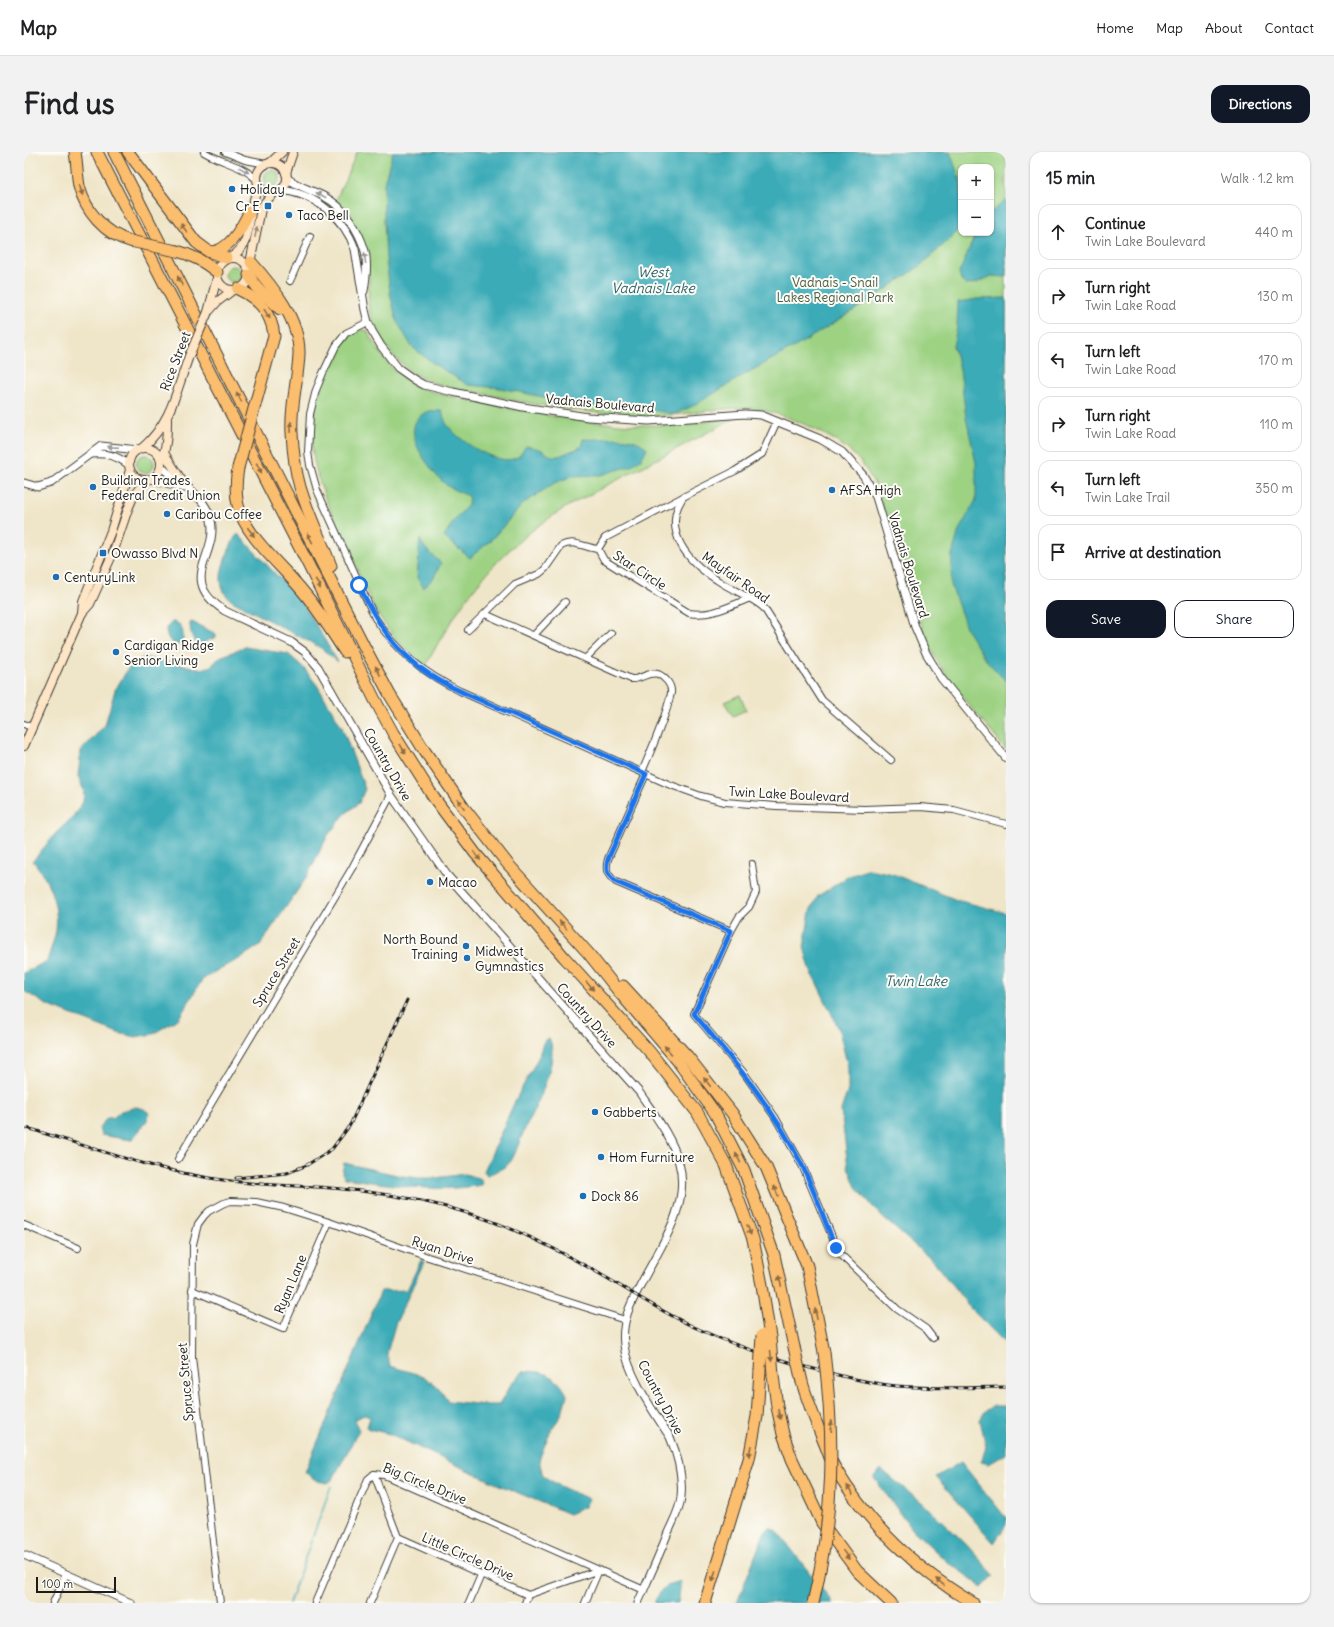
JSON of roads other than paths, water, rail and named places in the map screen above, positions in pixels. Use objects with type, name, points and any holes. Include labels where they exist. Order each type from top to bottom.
[{"type":"highway","points":[[75,152],[79,187],[86,203],[102,225],[113,234],[130,241],[193,255],[217,275]]},
{"type":"highway","points":[[97,152],[312,571],[375,700],[393,733]]},
{"type":"highway","points":[[114,152],[365,648],[390,695],[424,750],[464,808],[507,862],[589,954],[677,1060],[715,1113],[744,1170],[774,1255],[802,1382],[810,1408],[834,1467],[867,1515],[904,1553],[945,1587],[973,1603]]},
{"type":"highway","points":[[128,152],[189,235],[200,247],[229,258]]},
{"type":"highway","points":[[210,252],[223,249],[237,234],[252,206]]},
{"type":"highway","points":[[249,269],[268,283],[289,314],[295,326],[299,354],[292,412],[292,432],[299,486],[365,648]]},
{"type":"highway","points":[[235,290],[251,296],[269,315],[273,326],[274,336],[238,468],[236,487],[241,515],[247,526],[272,557],[316,607],[434,798],[475,853],[564,957],[649,1051],[697,1112],[726,1165],[752,1240],[762,1285],[766,1336],[783,1434],[792,1459],[822,1522],[857,1571],[891,1603]]},
{"type":"highway","points":[[589,954],[627,990],[688,1057],[732,1112],[766,1168],[807,1266],[824,1352],[830,1413],[832,1468],[830,1507],[825,1545],[813,1603]]},
{"type":"highway","points":[[705,1603],[749,1459],[766,1336]]},
{"type":"main road","points":[[282,152],[259,171],[247,240],[240,251],[221,263],[217,275],[223,287],[235,290],[246,284],[261,209],[265,202],[286,183],[286,176],[293,152]]},
{"type":"main road","points":[[268,164],[280,166],[286,176]]},
{"type":"main road","points":[[258,183],[266,192],[277,191]]},
{"type":"main road","points":[[229,258],[240,259],[249,269]]},
{"type":"main road","name":"Rice Street","points":[[140,449],[153,439],[166,420],[189,356],[208,312],[217,275]]},
{"type":"main road","name":"Rice Street","points":[[208,312],[217,302],[235,290]]},
{"type":"main road","name":"Rice Street","points":[[162,459],[167,429],[166,420]]},
{"type":"main road","points":[[82,613],[83,601],[111,531],[130,467],[131,456],[140,449],[152,449],[186,486]]},
{"type":"main road","points":[[24,746],[28,725],[82,613],[90,604],[110,560],[134,495],[148,479],[158,474],[162,459]]},
{"type":"main road","points":[[130,467],[136,477],[148,479]]},
{"type":"street","points":[[204,152],[210,156],[244,169],[258,183]]},
{"type":"street","points":[[225,152],[244,160],[268,164]]},
{"type":"street","points":[[286,176],[297,185],[327,198],[338,207],[346,222]]},
{"type":"street","points":[[277,191],[289,191],[316,202],[346,222]]},
{"type":"street","name":"Vadnais Boulevard","points":[[346,222],[355,249],[368,322],[381,346],[392,362],[415,380],[435,388],[523,407],[569,415],[622,420],[671,420],[745,414],[762,415],[832,445],[849,459],[863,475],[876,497],[915,627],[926,653],[941,678],[1006,758]]},
{"type":"street","points":[[290,281],[310,236]]},
{"type":"street","name":"Twin Lake Boulevard","points":[[368,322],[343,337],[336,346],[323,373],[316,390],[310,414],[308,452],[311,472],[317,490],[375,618],[387,635],[413,662],[438,680],[644,773],[685,790],[725,802],[776,806],[864,809],[920,807],[954,810],[1006,824]]},
{"type":"street","points":[[683,497],[735,471],[762,454],[777,421]]},
{"type":"street","points":[[24,483],[38,487],[51,483],[96,448],[101,446],[140,449]]},
{"type":"street","points":[[90,454],[110,454],[118,457],[130,467]]},
{"type":"street","name":"Country Drive","points":[[162,459],[169,475],[196,494],[206,507],[212,521],[211,538],[201,573],[203,587],[207,594],[218,607],[280,636],[305,652],[318,667],[332,689],[391,795],[447,875],[639,1092],[658,1120],[671,1143],[679,1163],[682,1178],[678,1210],[673,1223],[635,1295],[625,1320],[623,1333],[624,1347],[630,1367],[670,1437],[678,1460],[681,1498],[675,1516],[638,1603]]},
{"type":"street","points":[[148,479],[186,486]]},
{"type":"street","name":"Star Circle","points":[[683,497],[605,538],[598,549],[604,560],[689,613],[711,613],[748,599]]},
{"type":"street","name":"Mayfair Road","points":[[683,497],[678,506],[675,523],[680,545],[707,573],[764,608],[822,700],[891,760]]},
{"type":"street","points":[[468,630],[515,584],[539,574],[545,569],[561,546],[581,544],[598,549]]},
{"type":"street","points":[[534,635],[565,602]]},
{"type":"street","points":[[485,614],[631,679],[647,674],[657,674],[662,676],[669,684],[671,694],[662,723],[644,773],[608,859],[606,872],[609,877],[616,882],[731,931]]},
{"type":"street","points":[[586,658],[611,633]]},
{"type":"street","name":"Spruce Street","points":[[178,1159],[352,868],[391,795]]},
{"type":"street","points":[[752,864],[756,892],[749,907],[738,917],[694,1014],[744,1073],[775,1117],[802,1165],[839,1253],[898,1309],[926,1329],[932,1338]]},
{"type":"street","name":"Spruce Street","points":[[220,1603],[192,1357],[193,1244],[198,1224],[204,1216],[224,1203],[231,1201],[256,1202]]},
{"type":"street","name":"Ryan Drive","points":[[256,1202],[284,1208],[329,1222],[428,1257],[625,1320]]},
{"type":"street","name":"Ryan Lane","points":[[192,1290],[283,1329],[329,1222]]},
{"type":"street","points":[[24,1225],[78,1248]]},
{"type":"street","points":[[370,1603],[398,1537],[374,1474]]},
{"type":"street","name":"Big Circle Drive","points":[[315,1603],[368,1479],[374,1474],[384,1475],[644,1590]]},
{"type":"street","name":"Little Circle Drive","points":[[398,1537],[528,1595]]},
{"type":"street","points":[[24,1555],[131,1603]]},
{"type":"street","points":[[525,1603],[528,1595],[599,1570]]},
{"type":"street","points":[[585,1603],[599,1570]]},
{"type":"street","points":[[53,1603],[66,1574]]},
{"type":"street","points":[[469,1603],[481,1575]]},
{"type":"water","name":"West Vadnais Lake","points":[[393,152],[950,152],[958,175],[958,229],[952,237],[920,266],[869,301],[800,344],[747,373],[695,405],[675,414],[617,405],[586,406],[500,388],[468,385],[434,364],[412,347],[397,322],[390,293],[386,258],[384,183]]},
{"type":"water","points":[[1006,199],[1006,277],[991,276],[977,283],[967,285],[961,281],[959,273],[975,236],[994,236],[994,210]]},
{"type":"water","points":[[1006,298],[1006,681],[985,659],[967,630],[951,585],[952,555],[959,530],[976,500],[976,463],[966,418],[960,369],[953,346],[957,327],[958,302],[977,299]]},
{"type":"water","points":[[428,411],[442,411],[446,423],[458,436],[478,450],[498,459],[508,460],[516,458],[521,454],[526,446],[540,449],[551,456],[559,456],[581,447],[583,439],[616,438],[633,440],[647,448],[642,458],[631,466],[600,475],[572,476],[553,484],[524,503],[490,541],[470,558],[444,537],[453,522],[468,505],[469,496],[451,488],[439,478],[421,453],[414,438],[415,424],[419,417]]},
{"type":"water","points":[[238,534],[302,602],[338,662],[321,648],[232,601],[225,594],[221,579],[222,570],[235,537]]},
{"type":"water","points":[[420,539],[426,549],[441,563],[434,577],[424,588],[417,578]]},
{"type":"water","points":[[172,622],[179,624],[181,627],[183,633],[182,644],[175,644],[168,638],[166,628]]},
{"type":"water","points":[[192,622],[216,634],[216,637],[198,645],[191,632],[190,623]]},
{"type":"water","points":[[245,647],[288,654],[302,666],[317,685],[342,727],[365,789],[359,803],[345,814],[328,835],[306,878],[260,945],[202,980],[179,1018],[153,1034],[135,1037],[118,1033],[47,1005],[24,991],[24,973],[47,961],[56,931],[57,921],[52,893],[44,876],[33,861],[55,834],[72,818],[83,802],[84,791],[78,776],[81,751],[105,725],[115,690],[131,664],[144,657],[202,669],[211,666],[220,657]]},
{"type":"water","name":"Twin Lake","points":[[869,869],[893,874],[957,900],[1006,913],[1006,1344],[972,1310],[933,1261],[881,1216],[856,1187],[848,1167],[841,1110],[848,1090],[848,1067],[838,1027],[810,969],[804,947],[810,911],[818,896],[849,876]]},
{"type":"water","points":[[549,1038],[552,1048],[552,1059],[545,1086],[514,1155],[506,1166],[487,1175],[484,1171],[515,1101],[538,1058],[544,1041]]},
{"type":"water","points":[[136,1107],[144,1109],[149,1113],[145,1124],[131,1140],[101,1135],[99,1128],[107,1118],[113,1118],[121,1111]]},
{"type":"water","points":[[344,1163],[397,1175],[418,1178],[435,1178],[465,1174],[481,1179],[482,1185],[431,1188],[345,1178],[342,1173]]},
{"type":"water","points":[[421,1260],[424,1262],[395,1325],[387,1353],[390,1366],[423,1376],[436,1385],[448,1401],[485,1405],[499,1405],[511,1384],[522,1372],[530,1371],[549,1375],[559,1383],[567,1395],[562,1413],[548,1437],[539,1460],[543,1476],[562,1487],[589,1499],[585,1507],[569,1514],[497,1484],[390,1434],[369,1429],[367,1427],[370,1417],[364,1415],[354,1420],[359,1430],[333,1479],[328,1483],[317,1481],[305,1472],[381,1291],[407,1290]]},
{"type":"water","points":[[994,1406],[1006,1407],[1006,1454],[989,1464],[981,1462],[986,1447],[980,1420],[985,1411]]},
{"type":"water","points":[[961,1462],[1006,1518],[1006,1525],[994,1543],[936,1477]]},
{"type":"water","points":[[881,1469],[930,1510],[963,1541],[994,1575],[983,1587],[946,1561],[913,1530],[874,1478]]},
{"type":"water","points":[[770,1527],[778,1532],[833,1603],[737,1603],[764,1533]]},
{"type":"water","points":[[681,1581],[678,1603],[654,1603],[664,1588]]},
{"type":"waterway","points":[[289,1603],[331,1486]]},
{"type":"railway","points":[[236,1178],[287,1173],[307,1165],[332,1149],[350,1125],[407,1000]]},
{"type":"railway","points":[[24,1127],[123,1158],[172,1171],[223,1180],[373,1193],[419,1201],[464,1212],[517,1231],[551,1247],[694,1327],[743,1347],[809,1368],[879,1384],[897,1386],[938,1388],[1006,1387]]},
{"type":"place","name":"Holiday","points":[[232,189]]},
{"type":"place","name":"Cr E","points":[[268,206]]},
{"type":"place","name":"Taco Bell","points":[[289,215]]},
{"type":"place","name":"Building Trades Federal Credit Union","points":[[93,487]]},
{"type":"place","name":"AFSA High","points":[[832,490]]},
{"type":"place","name":"Caribou Coffee","points":[[167,514]]},
{"type":"place","name":"Owasso Blvd N","points":[[103,553]]},
{"type":"place","name":"CenturyLink","points":[[56,577]]},
{"type":"place","name":"Cardigan Ridge Senior Living","points":[[116,652]]},
{"type":"place","name":"Macao","points":[[430,882]]},
{"type":"place","name":"North Bound Training","points":[[466,946]]},
{"type":"place","name":"Midwest Gymnastics","points":[[467,958]]},
{"type":"place","name":"Gabberts","points":[[595,1112]]},
{"type":"place","name":"Hom Furniture","points":[[601,1157]]},
{"type":"place","name":"Dock 86","points":[[583,1196]]},
{"type":"park label","name":"Vadnais - Snail Lakes Regional Park","points":[[835,290]]}]
